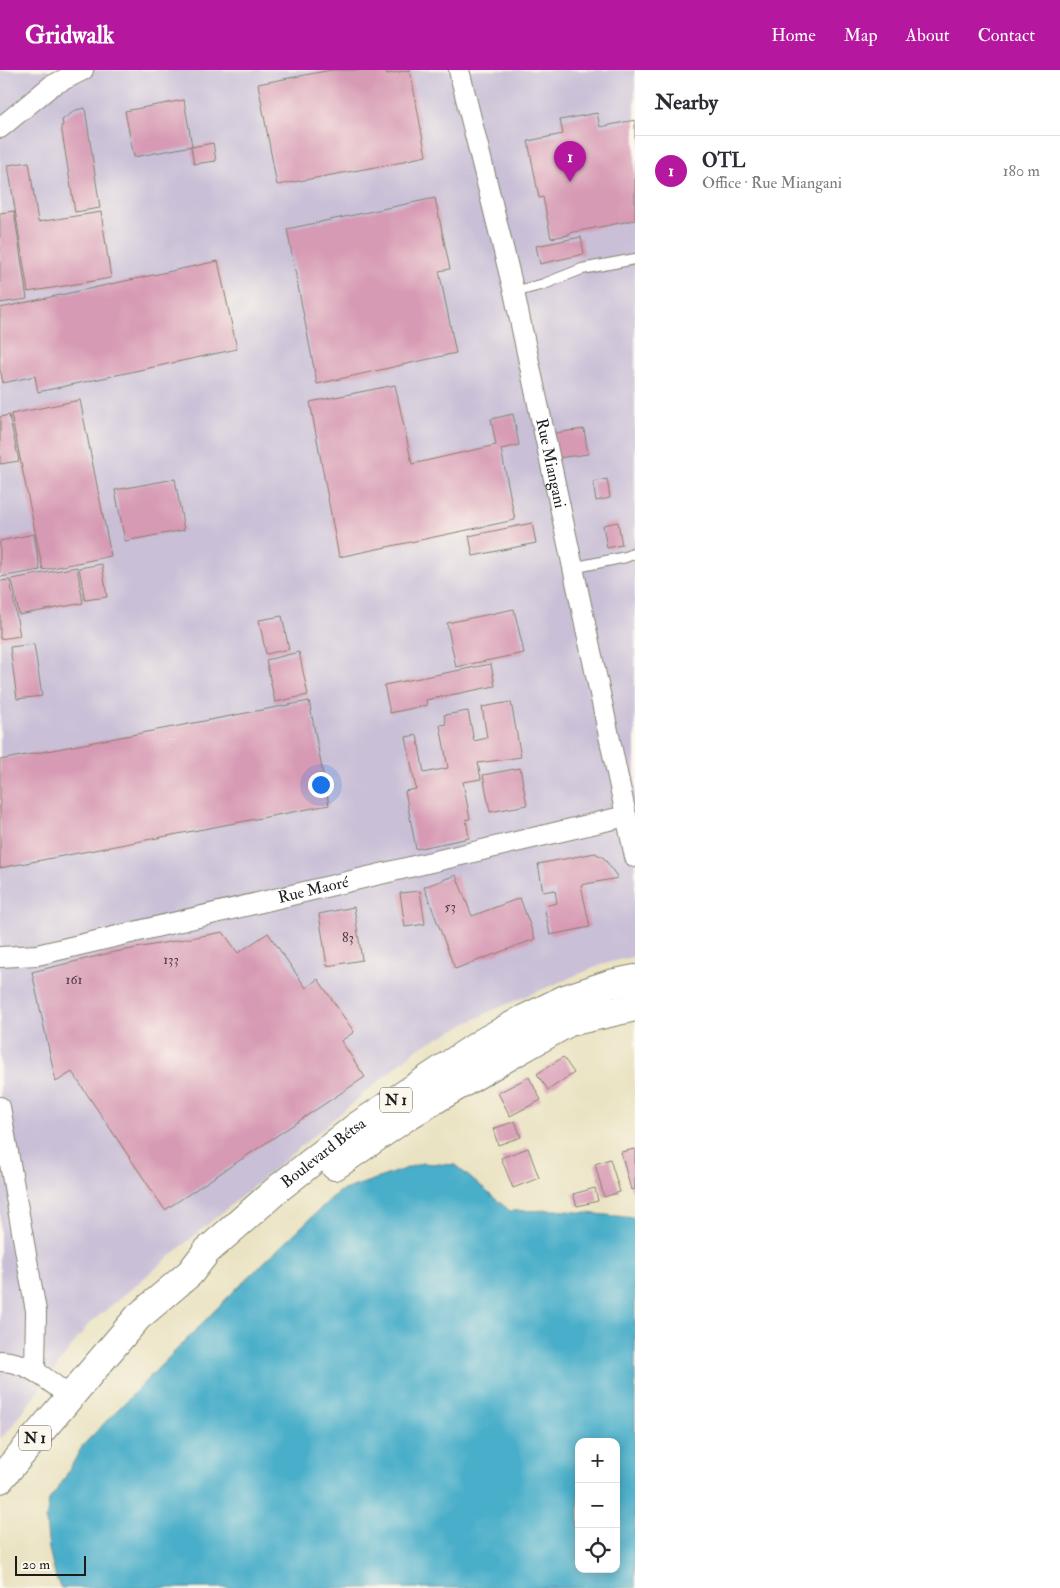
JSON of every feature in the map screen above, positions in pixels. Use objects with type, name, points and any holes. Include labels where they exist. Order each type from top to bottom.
[{"type":"main road","name":"Boulevard Bétsa","points":[[0,1478],[138,1317],[190,1273],[208,1251],[280,1187],[356,1127],[483,1042],[524,1018],[565,999],[610,984],[635,979]]},
{"type":"main road","name":"N 1","points":[[569,1022],[635,993]]},
{"type":"main road","name":"Boulevard Bétsa","points":[[190,1273],[218,1262],[285,1205],[347,1156],[409,1115],[569,1022],[635,1007]]},
{"type":"street","points":[[0,128],[51,86],[83,70]]},
{"type":"street","name":"Rue Miangani","points":[[459,70],[514,292],[634,850]]},
{"type":"street","name":"Rue Maoré","points":[[0,957],[37,955],[626,816]]},
{"type":"street","points":[[0,1107],[36,1311],[35,1370]]},
{"type":"street","points":[[0,1361],[8,1361],[35,1370],[70,1397]]},
{"type":"lane","points":[[514,292],[544,284],[582,270],[635,259]]},
{"type":"lane","points":[[572,568],[626,557],[635,553]]},
{"type":"shaded area","points":[[0,70],[635,70],[635,956],[603,964],[493,1010],[418,1048],[88,1325],[10,1429],[0,1439]]},
{"type":"water","points":[[422,1163],[455,1165],[510,1211],[558,1210],[635,1218],[635,1588],[61,1588],[56,1578],[49,1549],[46,1521],[49,1500],[63,1481],[83,1445],[234,1291],[338,1192]]},
{"type":"building","points":[[331,70],[386,70],[387,74],[410,70],[426,156],[277,185],[258,84]]},
{"type":"building","points":[[184,100],[192,146],[134,157],[125,111]]},
{"type":"building","points":[[85,108],[100,208],[75,212],[61,126],[63,125],[62,120],[76,110]]},
{"type":"building","points":[[597,113],[600,127],[635,120],[635,220],[551,238],[543,197],[539,198],[528,141],[563,134],[560,120]]},
{"type":"building","points":[[213,143],[216,161],[194,164],[191,147]]},
{"type":"building","points":[[29,162],[38,222],[101,212],[111,278],[28,292],[8,165]]},
{"type":"building","points":[[435,198],[450,269],[439,271],[456,353],[317,384],[287,229]]},
{"type":"building","points":[[14,211],[27,299],[0,303],[0,213]]},
{"type":"building","points":[[581,237],[584,254],[540,264],[536,246]]},
{"type":"building","points":[[218,261],[237,349],[38,392],[35,376],[3,383],[0,369],[0,308]]},
{"type":"building","points":[[395,385],[412,464],[496,445],[491,419],[513,414],[519,445],[501,449],[515,520],[339,557],[310,402]]},
{"type":"building","points":[[80,400],[111,556],[43,570],[11,414]]},
{"type":"building","points":[[9,415],[19,461],[0,464],[0,417]]},
{"type":"building","points":[[584,429],[588,454],[557,458],[554,433]]},
{"type":"building","points":[[175,479],[184,530],[125,541],[115,490]]},
{"type":"building","points":[[607,479],[610,498],[596,501],[593,482]]},
{"type":"building","points":[[618,522],[622,545],[607,548],[603,525]]},
{"type":"building","points":[[532,523],[536,543],[473,556],[469,536]]},
{"type":"building","points":[[34,534],[40,570],[0,577],[0,541]]},
{"type":"building","points":[[102,564],[107,597],[85,600],[79,568]]},
{"type":"building","points":[[77,567],[83,603],[19,615],[12,579]]},
{"type":"building","points":[[10,580],[20,636],[0,639],[0,581]]},
{"type":"building","points":[[514,609],[524,653],[456,667],[447,623]]},
{"type":"building","points":[[282,616],[289,649],[266,654],[259,620]]},
{"type":"building","points":[[34,644],[42,696],[17,699],[10,647]]},
{"type":"building","points":[[299,652],[308,695],[275,702],[266,660]]},
{"type":"building","points":[[491,664],[495,686],[426,700],[427,705],[390,713],[384,685]]},
{"type":"building","points":[[309,701],[329,805],[0,868],[0,760]]},
{"type":"building","points":[[511,702],[521,757],[478,763],[481,779],[463,782],[470,819],[466,819],[469,838],[416,849],[405,791],[416,789],[406,737],[417,735],[424,773],[448,768],[440,725],[446,724],[444,715],[468,711],[474,741],[487,738],[482,707]]},
{"type":"building","points":[[520,768],[527,805],[490,812],[483,775]]},
{"type":"building","points":[[595,853],[604,858],[618,878],[581,885],[590,927],[550,935],[544,906],[557,903],[555,890],[543,892],[538,864]]},
{"type":"building","points":[[456,875],[472,916],[520,898],[535,939],[455,969],[424,887]]},
{"type":"building","points":[[420,891],[425,924],[405,927],[400,893]]},
{"type":"building","points":[[354,907],[362,960],[327,966],[319,914]]},
{"type":"building","points":[[223,932],[238,953],[268,933],[306,988],[318,979],[354,1032],[341,1041],[365,1077],[165,1210],[72,1072],[56,1082],[32,972],[110,953]]},
{"type":"building","points":[[563,1057],[574,1073],[548,1090],[537,1074]]},
{"type":"building","points":[[529,1077],[541,1100],[510,1116],[498,1093]]},
{"type":"building","points":[[515,1121],[521,1137],[498,1145],[493,1129]]},
{"type":"building","points":[[528,1148],[539,1178],[513,1188],[501,1158]]},
{"type":"building","points":[[635,1149],[635,1189],[631,1190],[621,1152]]},
{"type":"building","points":[[610,1159],[620,1192],[604,1197],[595,1164]]},
{"type":"building","points":[[595,1188],[598,1201],[577,1206],[573,1194]]},
{"type":"place","name":"OTL","points":[[570,182]]}]
